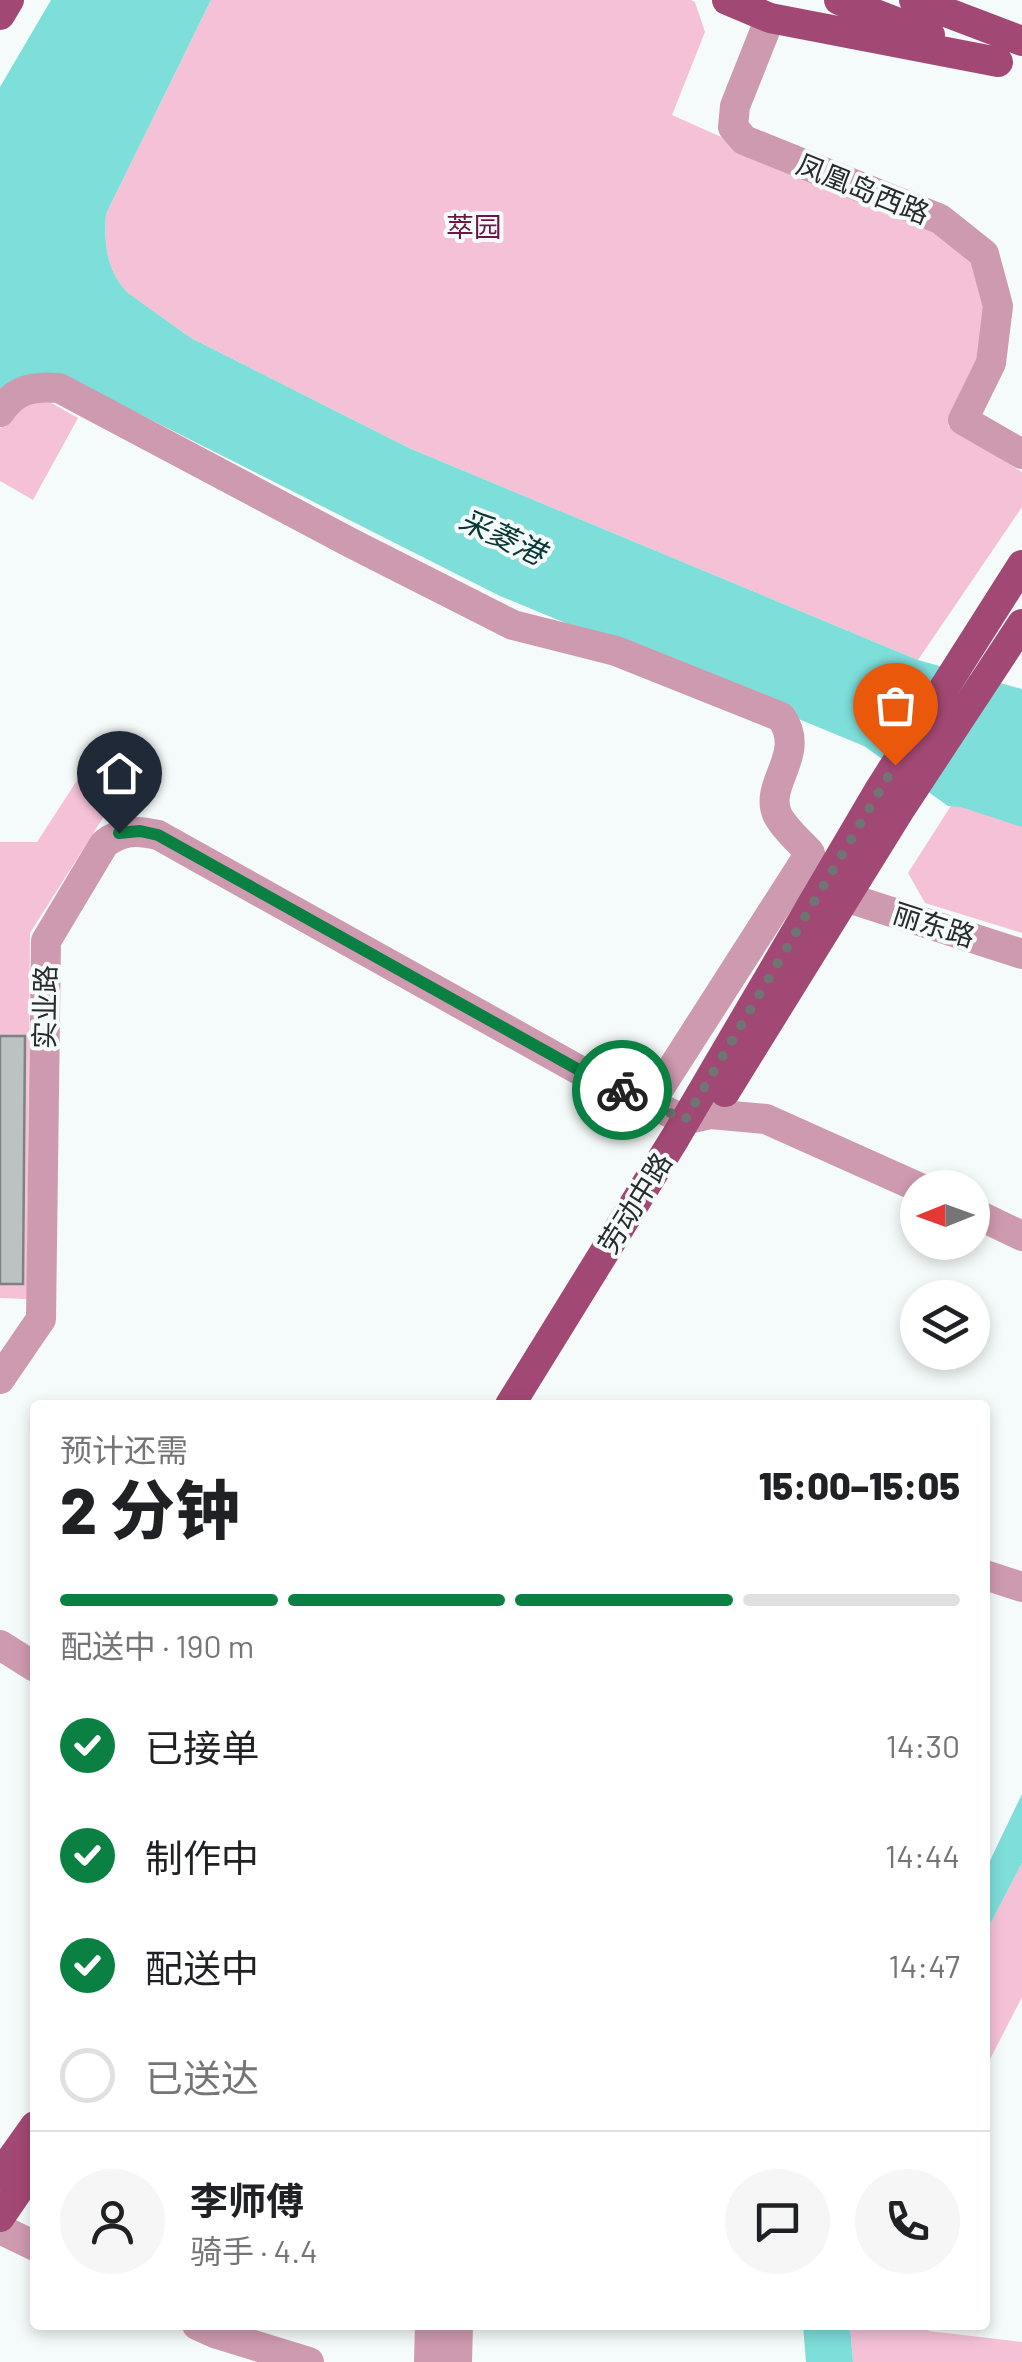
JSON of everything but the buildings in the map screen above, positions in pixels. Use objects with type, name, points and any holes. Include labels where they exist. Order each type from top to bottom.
[{"type":"main road","points":[[0,15],[9,0]]},
{"type":"main road","points":[[726,0],[770,18],[1012,53]]},
{"type":"main road","points":[[839,0],[1012,53]]},
{"type":"main road","points":[[914,0],[1012,53]]},
{"type":"main road","points":[[950,0],[1012,53]]},
{"type":"main road","points":[[888,802],[964,656],[1022,565]]},
{"type":"main road","points":[[888,802],[990,673],[1022,624]]},
{"type":"main road","name":"劳动中路","points":[[513,1400],[845,897],[888,802]]},
{"type":"main road","name":"劳动中路","points":[[534,1400],[888,802]]},
{"type":"main road","points":[[0,2175],[30,2133]]},
{"type":"main road","points":[[0,2216],[30,2173]]},
{"type":"street","name":"凤凰岛西路","points":[[770,18],[734,106],[733,127],[744,140],[940,219],[984,254],[998,306],[991,363],[963,420],[1022,454]]},
{"type":"street","points":[[0,412],[11,396],[36,386],[59,388],[351,544],[514,625],[616,651],[781,717],[790,730],[790,750],[774,802],[779,818],[810,853],[650,1103]]},
{"type":"street","name":"实业路","points":[[0,1379],[42,1319],[46,941],[104,844],[119,833],[140,831],[158,835],[579,1070],[650,1103],[698,1117]]},
{"type":"street","name":"丽东路","points":[[845,897],[1022,954]]},
{"type":"street","points":[[698,1117],[766,1119],[900,1179]]},
{"type":"street","points":[[990,1221],[1022,1236]]},
{"type":"street","points":[[990,1577],[1022,1587]]},
{"type":"street","points":[[0,1645],[30,1664]]},
{"type":"street","points":[[0,2229],[30,2244]]},
{"type":"street","points":[[208,2330],[309,2362]]},
{"type":"street","points":[[429,2362],[430,2330]]},
{"type":"street","points":[[457,2362],[458,2330]]},
{"type":"green space","name":"萃园","points":[[211,0],[691,0],[705,32],[672,115],[933,231],[972,260],[987,308],[978,361],[948,426],[1022,472],[1022,507],[918,660],[409,448],[191,338],[128,293],[108,256],[106,214]]},
{"type":"green space","points":[[34,393],[78,418],[33,500],[0,481],[0,429],[18,396]]},
{"type":"green space","points":[[89,762],[125,783],[30,933],[27,1299],[0,1298],[0,842],[37,842]]},
{"type":"green space","points":[[968,779],[1022,798],[1022,933],[925,903],[908,873]]},
{"type":"green space","points":[[1022,1863],[1022,1997],[990,2059],[990,1924]]},
{"type":"green space","points":[[850,2330],[928,2330],[1022,2342],[1022,2362],[853,2362]]},
{"type":"water","name":"采菱港","points":[[51,0],[211,0],[106,214],[108,256],[128,293],[191,338],[409,448],[918,660],[1022,689],[1022,827],[948,806],[864,746],[500,596],[82,385],[0,399],[0,87]]},
{"type":"water","points":[[1022,1794],[1022,1863],[990,1924],[990,1861]]},
{"type":"water","points":[[803,2330],[850,2330],[853,2362],[806,2362]]},
{"type":"way so far","points":[[622,1090],[685,1120],[895,765]]},
{"type":"route","points":[[119,833],[140,831],[158,835],[579,1070],[622,1090]]}]
